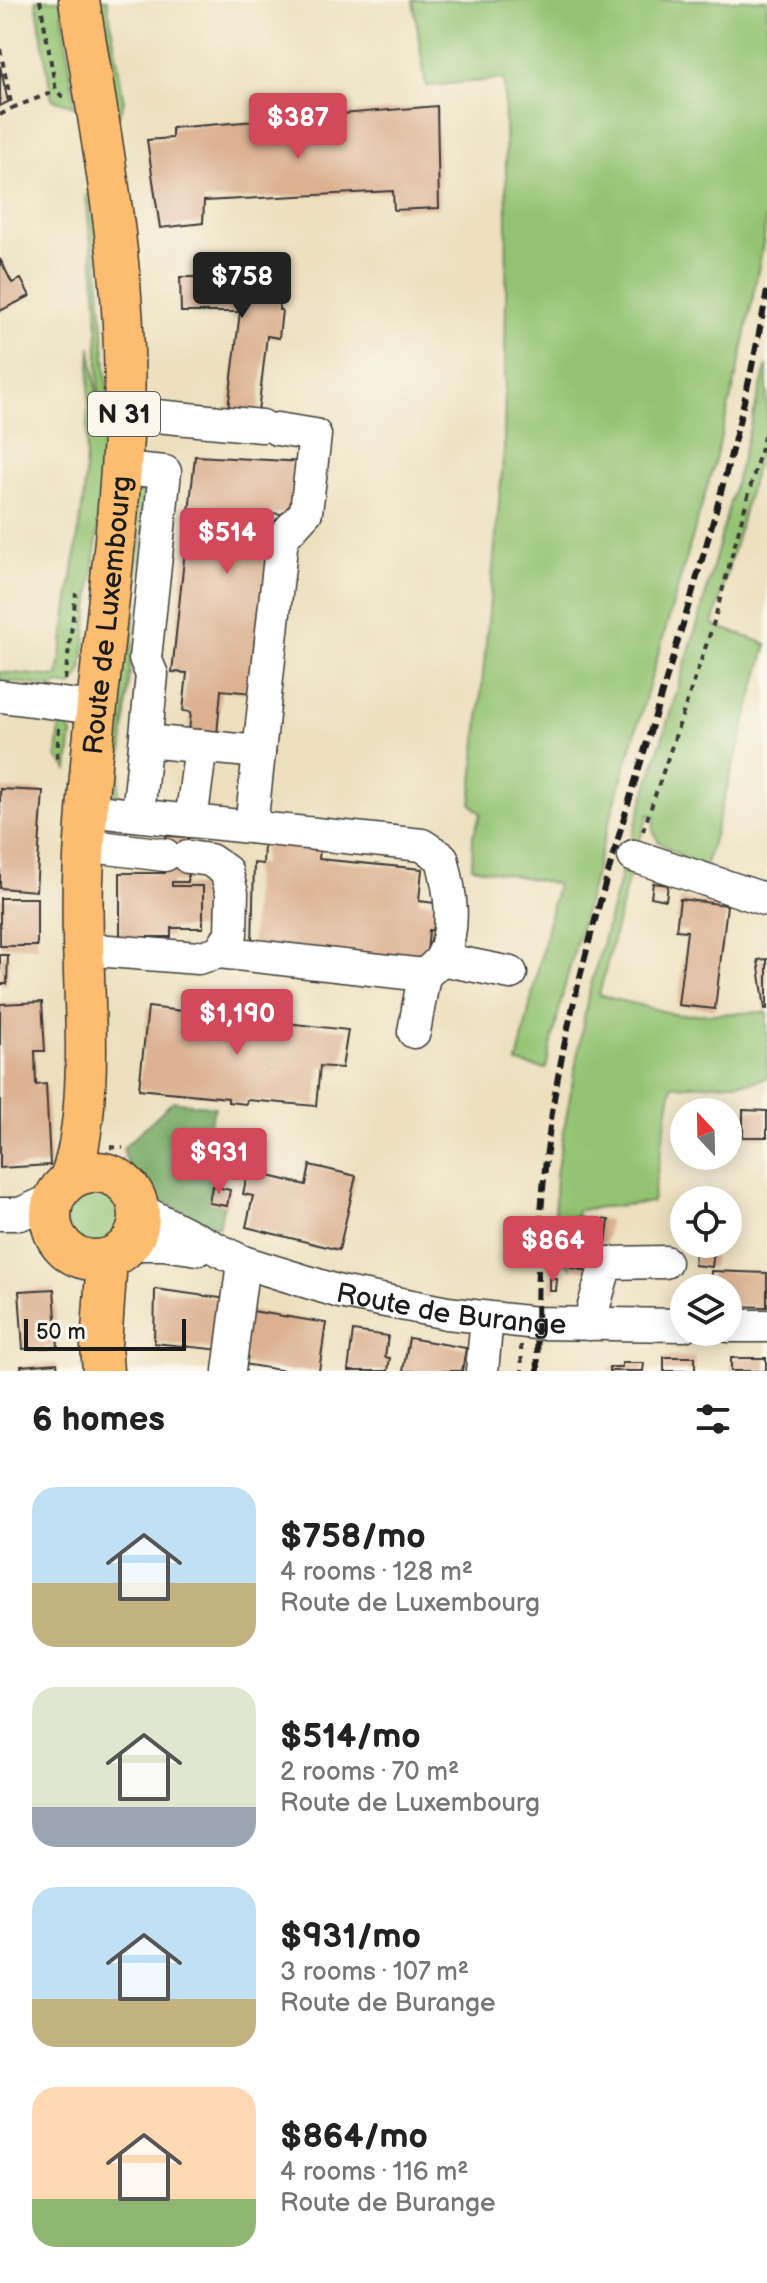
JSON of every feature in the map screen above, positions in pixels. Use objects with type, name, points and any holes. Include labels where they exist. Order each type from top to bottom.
[{"type":"main road","name":"Route de Luxembourg","points":[[39,1207],[78,1159],[87,1071],[83,949],[85,828],[78,706],[121,468],[124,413],[116,246],[79,0]]},
{"type":"main road","name":"N 31","points":[[87,1071],[105,1147],[115,1230],[102,1358]]},
{"type":"main road","points":[[90,1172],[101,1173],[115,1230],[68,1251],[57,1241],[39,1207],[90,1172]]},
{"type":"street","points":[[124,413],[315,435],[306,512],[282,538],[251,827]]},
{"type":"street","points":[[121,468],[165,472],[145,658],[152,675],[138,815]]},
{"type":"street","points":[[0,696],[78,706]]},
{"type":"street","points":[[146,741],[259,752]]},
{"type":"street","points":[[191,821],[201,746]]},
{"type":"street","points":[[85,828],[138,815],[422,845],[442,858],[449,883],[452,923],[433,967],[414,1032]]},
{"type":"street","points":[[85,828],[177,856],[210,860],[226,871],[232,893],[231,934],[219,952]]},
{"type":"street","points":[[634,856],[767,900]]},
{"type":"street","points":[[83,949],[198,958],[219,952],[511,973]]},
{"type":"street","name":"Route de Burange","points":[[115,1230],[234,1258],[340,1292],[447,1313],[537,1323],[670,1325]]},
{"type":"street","points":[[229,1371],[234,1258]]},
{"type":"street","points":[[589,1324],[606,1263],[665,1262]]},
{"type":"street","points":[[482,1371],[487,1318]]},
{"type":"street","points":[[742,1326],[767,1326]]},
{"type":"path","points":[[40,0],[56,91],[65,98]]},
{"type":"path","points":[[0,49],[12,108]]},
{"type":"path","points":[[0,115],[56,91]]},
{"type":"path","points":[[634,856],[713,625],[767,426]]},
{"type":"path","points":[[78,581],[78,706]]},
{"type":"path","points":[[521,1334],[522,1371]]},
{"type":"green space","points":[[36,0],[61,0],[75,106],[52,99]]},
{"type":"green space","points":[[94,0],[107,0],[124,102],[117,120]]},
{"type":"green space","points":[[413,0],[767,0],[767,198],[764,239],[741,358],[715,460],[601,850],[546,1069],[517,1063],[557,884],[472,867],[473,836],[481,813],[471,804],[504,450],[507,220],[504,79],[426,86]]},
{"type":"green space","points":[[86,195],[93,195],[110,424],[82,670],[72,686],[60,684],[53,687],[0,680],[0,672],[58,677],[84,494],[91,347],[99,412],[97,302]]},
{"type":"green space","points":[[767,364],[767,426],[713,625],[767,644],[704,871],[659,842],[653,830],[655,816],[649,814],[634,856],[599,995],[678,1015],[767,1012],[767,1078],[751,1082],[672,1086],[652,1202],[577,1210],[571,1268],[553,1249],[556,1174],[588,996],[627,853],[699,619]]},
{"type":"green space","points":[[135,484],[148,485],[118,796],[105,794]]},
{"type":"green space","points":[[60,723],[65,723],[72,733],[68,770],[57,757]]},
{"type":"green space","points":[[173,1101],[215,1107],[198,1157],[215,1169],[209,1202],[224,1206],[218,1227],[173,1207],[146,1190],[128,1164],[123,1148]]},
{"type":"green space","points":[[95,1186],[106,1188],[115,1195],[122,1204],[122,1226],[115,1235],[106,1242],[95,1244],[84,1242],[75,1235],[68,1226],[66,1215],[68,1204],[75,1195],[84,1188]]},
{"type":"building","points":[[0,66],[8,102],[0,106]]},
{"type":"building","points":[[437,106],[439,208],[394,210],[393,191],[204,201],[203,223],[160,228],[147,140],[172,138],[172,128]]},
{"type":"building","points":[[0,259],[12,283],[21,279],[30,296],[0,311]]},
{"type":"building","points":[[228,262],[279,262],[279,310],[282,310],[279,338],[267,336],[258,412],[228,409],[240,312],[181,312],[180,277],[229,277]]},
{"type":"building","points":[[195,456],[304,462],[298,516],[272,513],[253,693],[221,690],[217,735],[189,732],[191,712],[183,711],[187,673],[172,672]]},
{"type":"building","points":[[0,789],[43,791],[36,891],[0,888]]},
{"type":"building","points":[[166,836],[188,837],[188,882],[172,882],[172,886],[203,886],[203,928],[171,928],[171,937],[120,937],[120,873],[165,873]]},
{"type":"building","points":[[264,845],[320,848],[319,859],[422,869],[419,901],[444,904],[441,931],[429,930],[426,964],[252,945],[254,863],[263,864]]},
{"type":"building","points":[[653,883],[668,885],[666,900],[651,897]]},
{"type":"building","points":[[0,898],[37,898],[37,946],[0,946]]},
{"type":"building","points":[[680,899],[727,905],[715,1009],[678,1005],[687,931],[676,930]]},
{"type":"building","points":[[0,955],[8,955],[7,984],[0,984]]},
{"type":"building","points":[[767,959],[767,1009],[765,1009],[758,960]]},
{"type":"building","points":[[42,1002],[45,1051],[35,1051],[36,1085],[46,1084],[50,1165],[0,1168],[0,1004]]},
{"type":"building","points":[[148,1007],[348,1030],[342,1068],[320,1066],[316,1106],[247,1100],[246,1104],[228,1102],[228,1098],[139,1089]]},
{"type":"building","points":[[743,1110],[767,1111],[767,1137],[743,1137]]},
{"type":"building","points":[[310,1165],[356,1176],[339,1250],[246,1227],[253,1196],[243,1194],[248,1171],[306,1185]]},
{"type":"building","points":[[212,1186],[230,1190],[227,1206],[209,1203]]},
{"type":"building","points":[[578,1216],[609,1220],[606,1243],[593,1242],[589,1271],[571,1268]]},
{"type":"building","points":[[695,1258],[713,1258],[712,1267],[694,1265]]},
{"type":"building","points":[[711,1271],[767,1273],[767,1307],[742,1306],[742,1274],[711,1274]]},
{"type":"building","points":[[550,1278],[557,1278],[556,1291],[550,1291]]},
{"type":"building","points":[[54,1289],[58,1347],[23,1349],[19,1291]]},
{"type":"building","points":[[155,1289],[228,1299],[221,1350],[154,1343]]},
{"type":"building","points":[[246,1310],[326,1323],[319,1371],[286,1371],[237,1363]]},
{"type":"building","points":[[353,1331],[388,1336],[385,1357],[390,1358],[388,1371],[348,1371]]},
{"type":"building","points":[[409,1338],[466,1348],[462,1371],[403,1371]]},
{"type":"building","points":[[664,1357],[695,1357],[695,1371],[664,1371]]},
{"type":"building","points":[[731,1358],[766,1358],[766,1371],[731,1371]]},
{"type":"building","points":[[57,1363],[58,1371],[22,1371],[21,1366]]},
{"type":"building","points":[[622,1363],[644,1363],[643,1371],[609,1371],[609,1367],[622,1367]]},
{"type":"railway","points":[[538,1371],[537,1303],[542,1201],[554,1099],[567,1032],[610,868],[720,497],[767,291]]}]
